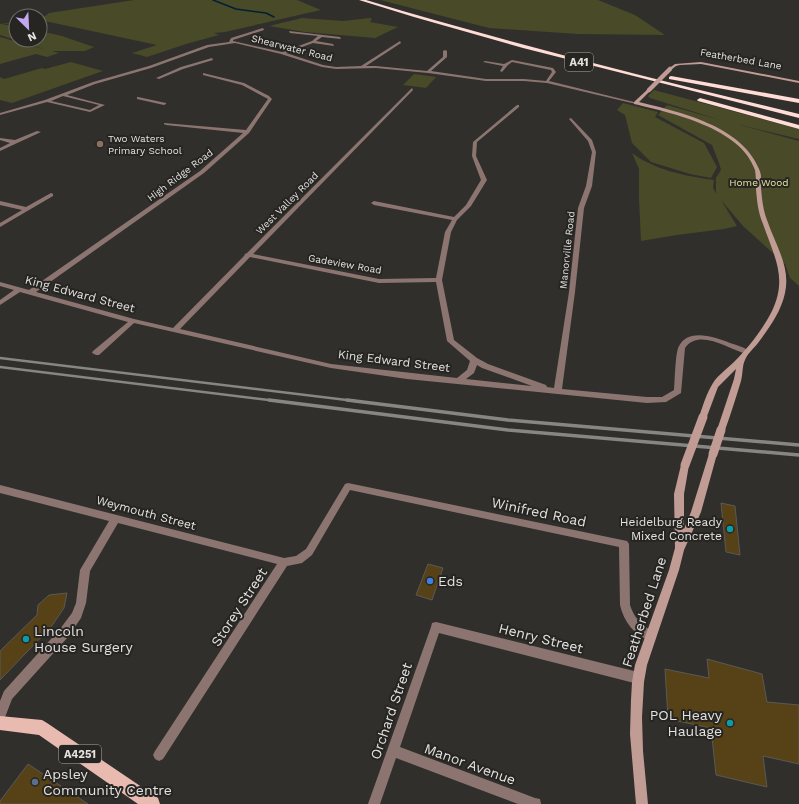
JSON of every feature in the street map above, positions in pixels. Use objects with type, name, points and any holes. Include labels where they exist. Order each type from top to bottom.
[{"type":"highway","name":"A41","points":[[361,0],[472,33],[622,74],[799,116]]},
{"type":"highway","name":"A41","points":[[373,0],[481,32],[609,65],[799,110]]},
{"type":"highway","points":[[472,33],[533,53],[665,91]]},
{"type":"highway","name":"A41","points":[[609,65],[799,101]]},
{"type":"highway","points":[[696,99],[799,127]]},
{"type":"main road","name":"A4251","points":[[0,723],[42,728],[151,804]]},
{"type":"street","points":[[230,42],[232,39],[263,30]]},
{"type":"street","points":[[290,32],[340,38]]},
{"type":"street","points":[[282,52],[314,42],[321,36]]},
{"type":"street","name":"Shearwater Road","points":[[0,114],[47,101],[94,83],[162,63],[208,46],[230,42],[282,52],[322,66],[362,67],[428,72],[486,80],[524,80],[547,82],[636,104]]},
{"type":"street","points":[[314,42],[333,45]]},
{"type":"street","points":[[362,67],[400,42]]},
{"type":"street","points":[[428,72],[445,57],[445,51]]},
{"type":"street","points":[[158,78],[182,68],[212,59]]},
{"type":"street","points":[[484,63],[506,64],[509,62],[518,62],[552,70],[554,72],[547,82]]},
{"type":"street","points":[[162,63],[190,70]]},
{"type":"street","name":"Featherbed Lane","points":[[679,550],[679,494],[685,465],[703,417],[715,386],[741,359],[774,313],[782,290],[784,274],[779,254],[762,212],[759,180],[755,164],[746,151],[739,144],[714,129],[680,115],[636,104],[675,65],[680,64],[700,63],[799,82]]},
{"type":"street","points":[[502,71],[506,64]]},
{"type":"street","name":"High Ridge Road","points":[[31,292],[202,172],[247,132],[270,100],[268,97],[243,84],[204,74]]},
{"type":"street","name":"West Valley Road","points":[[175,330],[247,255],[310,194],[412,89]]},
{"type":"street","points":[[47,101],[90,111],[103,106],[64,95]]},
{"type":"street","points":[[138,98],[164,104]]},
{"type":"street","points":[[148,107],[159,103]]},
{"type":"street","points":[[517,106],[475,142],[474,156],[484,180],[468,206],[455,219],[448,232],[439,280],[451,341],[474,360],[500,372],[556,391]]},
{"type":"street","name":"Manorville Road","points":[[556,391],[572,292],[581,208],[589,186],[594,152],[590,141],[571,119]]},
{"type":"street","points":[[166,124],[247,132]]},
{"type":"street","points":[[0,150],[39,132]]},
{"type":"street","points":[[0,139],[15,142]]},
{"type":"street","points":[[0,225],[51,195]]},
{"type":"street","points":[[0,202],[26,209]]},
{"type":"street","points":[[374,203],[455,219]]},
{"type":"street","name":"Gadeview Road","points":[[247,255],[379,281],[439,280]]},
{"type":"street","name":"King Edward Street","points":[[0,284],[133,321],[331,366],[372,372],[647,400],[663,400],[678,391],[681,348],[685,342],[694,338],[706,338],[722,342],[746,352]]},
{"type":"street","points":[[0,303],[20,289]]},
{"type":"street","points":[[96,353],[133,321]]},
{"type":"street","name":"Featherbed Lane","points":[[642,804],[635,713],[638,678],[641,665],[674,570],[679,550],[696,512],[713,454],[738,379],[741,359]]},
{"type":"street","points":[[460,380],[471,371],[474,360]]},
{"type":"street","name":"Storey Street","points":[[159,755],[284,562],[298,560],[309,552],[348,486]]},
{"type":"street","name":"Winifred Road","points":[[348,486],[624,544],[625,605],[628,614],[636,626],[651,636]]},
{"type":"street","name":"Weymouth Street","points":[[0,489],[284,562]]},
{"type":"street","points":[[0,716],[8,695],[64,633],[77,615],[81,603],[85,570],[116,518]]},
{"type":"street","name":"Henry Street","points":[[436,627],[638,678]]},
{"type":"street","name":"Orchard Street","points":[[374,804],[394,751],[436,627]]},
{"type":"street","name":"Manor Avenue","points":[[394,751],[535,804]]},
{"type":"green space","points":[[134,0],[297,0],[321,10],[225,32],[214,33],[219,35],[147,57],[132,53],[157,45],[48,22],[49,13]]},
{"type":"green space","points":[[380,0],[598,0],[635,15],[665,35],[577,34],[489,28]]},
{"type":"green space","points":[[302,18],[343,21],[370,18],[372,19],[370,22],[398,27],[375,38],[305,32],[269,26]]},
{"type":"green space","points":[[8,23],[2,25],[8,25],[8,38],[0,35],[0,24]]},
{"type":"green space","points":[[48,33],[94,47],[85,51],[52,51],[59,53],[47,57],[36,54],[0,64],[0,37],[8,39],[8,48],[40,48],[47,50],[41,48],[48,48]]},
{"type":"green space","points":[[71,62],[103,71],[12,103],[0,100],[0,77],[4,79],[42,68],[45,69]]},
{"type":"green space","points":[[414,74],[436,77],[426,88],[403,85]]},
{"type":"green space","name":"Home Wood","points":[[654,90],[799,129],[799,139],[736,124],[799,141],[799,286],[790,278],[785,264],[743,226],[721,200],[737,226],[641,241],[639,169],[632,153],[660,168],[714,180],[713,187],[716,194],[716,178],[721,170],[712,145],[658,115],[667,105],[720,120],[650,98],[648,96]]},
{"type":"green space","points":[[623,103],[658,112],[655,117],[704,143],[717,167],[711,178],[690,174],[651,162],[632,143],[625,115],[617,110]]},
{"type":"building","name":"Heidelburg Ready Mixed Concrete","points":[[721,503],[735,506],[740,555],[726,552]]},
{"type":"building","name":"Eds","points":[[428,564],[443,568],[432,600],[416,595]]},
{"type":"building","name":"Lincoln House Surgery","points":[[67,593],[64,608],[51,627],[0,680],[0,651],[37,615],[38,605],[49,595]]},
{"type":"building","name":"POL Heavy Haulage","points":[[707,659],[762,674],[767,702],[799,705],[799,764],[763,756],[767,787],[716,775],[711,728],[668,719],[665,669],[709,678]]},
{"type":"building","name":"Apsley Community Centre","points":[[28,764],[88,804],[0,804],[0,801]]},
{"type":"waterway","points":[[213,0],[236,9],[266,13],[274,17]]},
{"type":"railway","points":[[0,358],[355,401]]},
{"type":"railway","points":[[0,367],[275,401]]},
{"type":"railway","points":[[269,400],[275,401]]},
{"type":"railway","points":[[347,400],[508,420],[799,445]]},
{"type":"railway","points":[[275,401],[508,430],[799,455]]},
{"type":"place","name":"Two Waters Primary School","points":[[100,144]]},
{"type":"place","name":"Heidelburg Ready Mixed Concrete","points":[[730,529]]},
{"type":"place","name":"Eds","points":[[430,581]]},
{"type":"place","name":"Lincoln House Surgery","points":[[26,639]]},
{"type":"place","name":"POL Heavy Haulage","points":[[730,723]]},
{"type":"place","name":"Apsley Community Centre","points":[[35,782]]}]
